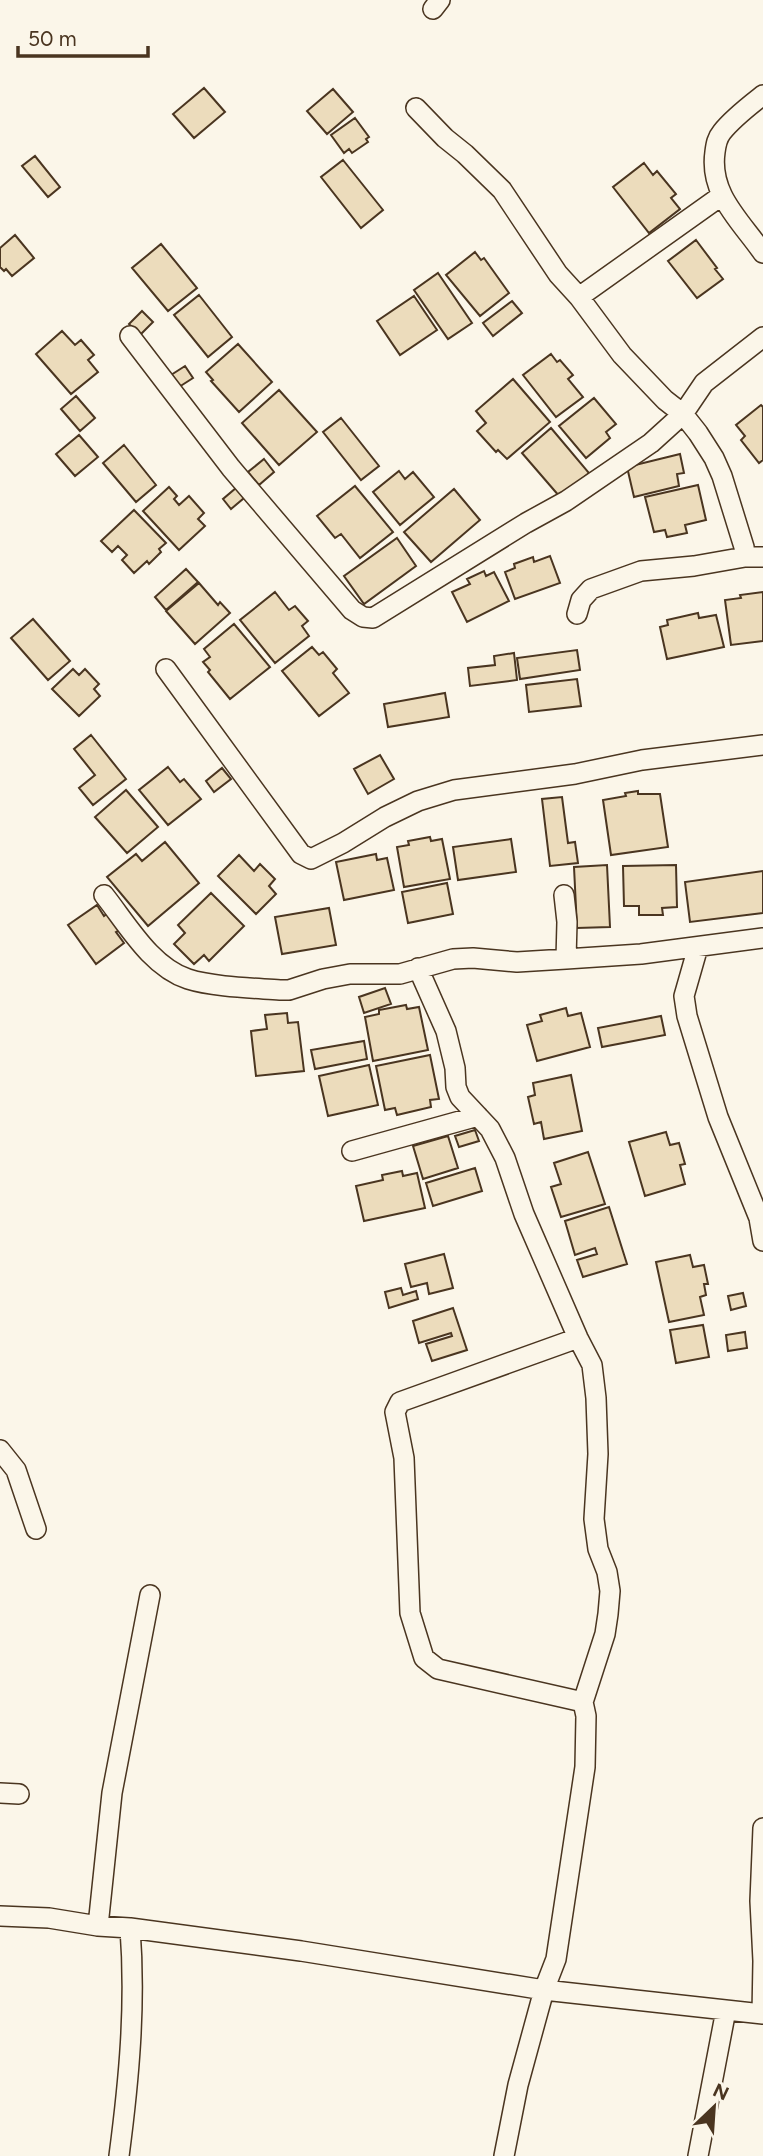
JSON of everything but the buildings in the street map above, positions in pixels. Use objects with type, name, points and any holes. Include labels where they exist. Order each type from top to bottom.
[{"type":"street","points":[[763,95],[726,127],[717,141],[713,163],[721,196],[763,253]]},
{"type":"street","points":[[416,108],[502,190],[544,255],[622,355],[698,433],[718,467],[744,547],[754,557]]},
{"type":"street","points":[[579,297],[721,196]]},
{"type":"street","points":[[130,337],[231,468],[352,610],[363,617],[373,618],[574,496],[651,443],[682,414],[705,383],[763,337]]},
{"type":"street","points":[[577,614],[581,600],[591,589],[641,571],[754,557]]},
{"type":"street","points":[[166,669],[301,854],[311,859],[418,801],[454,790],[560,776],[642,760],[763,745]]},
{"type":"street","points":[[104,895],[151,954],[171,971],[188,979],[263,989],[289,990],[350,974],[400,974],[453,959],[517,962],[641,954],[763,938]]},
{"type":"street","points":[[564,895],[567,922],[566,959]]},
{"type":"street","points":[[698,947],[684,996],[687,1016],[718,1118],[757,1194],[763,1241]]},
{"type":"street","points":[[418,968],[446,1031],[460,1097],[490,1129],[505,1158],[524,1214],[592,1365],[598,1454],[594,1527],[610,1591],[605,1634],[583,1702],[587,1724],[585,1767],[556,1959],[544,1990],[518,2085],[504,2156]]},
{"type":"street","points":[[352,1150],[478,1116]]},
{"type":"street","points":[[578,1338],[400,1402],[394,1412],[404,1458],[410,1613],[424,1658],[438,1669],[583,1702]]},
{"type":"street","points":[[0,1450],[16,1470],[36,1529]]},
{"type":"street","points":[[98,1926],[111,1793],[150,1595]]},
{"type":"street","points":[[0,1916],[49,1918],[130,1928],[301,1951],[544,1990],[762,2014],[760,1901],[763,1828]]},
{"type":"street","points":[[120,2156],[132,2031],[133,1961],[130,1928]]},
{"type":"street","points":[[698,2156],[726,2010]]}]
